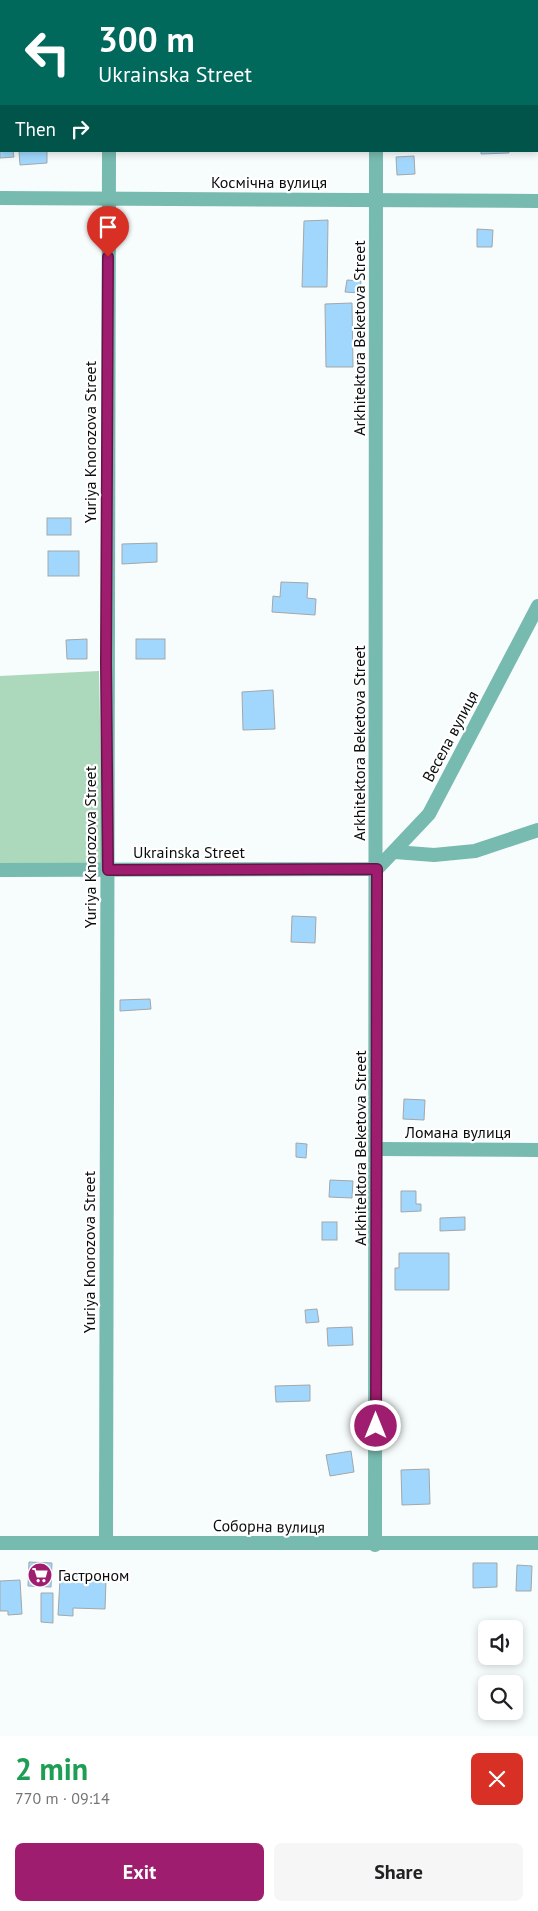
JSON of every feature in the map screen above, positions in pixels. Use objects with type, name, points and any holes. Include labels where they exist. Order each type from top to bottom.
[{"type":"street","name":"Yuriya Knorozova Street","points":[[106,1542],[108,870],[106,653],[109,152]]},
{"type":"street","name":"Arkhitektora Beketova Street","points":[[376,152],[376,1544]]},
{"type":"street","name":"Космічна вулиця","points":[[0,198],[538,201]]},
{"type":"street","name":"Весела вулиця","points":[[377,869],[429,814],[538,606]]},
{"type":"street","points":[[395,852],[434,855],[475,851],[538,830]]},
{"type":"street","name":"Ukrainska Street","points":[[0,870],[377,869]]},
{"type":"street","name":"Ломана вулиця","points":[[377,1149],[538,1150]]},
{"type":"street","name":"Соборна вулиця","points":[[0,1543],[538,1543]]},
{"type":"green space","points":[[99,671],[103,865],[0,865],[0,676]]},
{"type":"building","points":[[0,152],[13,152],[14,157],[0,158]]},
{"type":"building","points":[[19,152],[47,152],[47,163],[20,165]]},
{"type":"building","points":[[481,152],[509,152],[509,153],[481,154]]},
{"type":"building","points":[[414,156],[415,174],[397,175],[396,157]]},
{"type":"building","points":[[328,220],[327,287],[302,287],[304,221]]},
{"type":"building","points":[[477,229],[493,230],[492,247],[477,247]]},
{"type":"building","points":[[347,280],[361,281],[360,293],[345,292]]},
{"type":"building","points":[[352,303],[353,367],[326,367],[325,304]]},
{"type":"building","points":[[47,518],[71,518],[71,535],[47,535]]},
{"type":"building","points":[[157,543],[157,562],[122,564],[122,544]]},
{"type":"building","points":[[48,551],[79,551],[79,576],[48,576]]},
{"type":"building","points":[[281,582],[308,583],[307,598],[316,599],[315,615],[272,612],[273,596],[280,597]]},
{"type":"building","points":[[87,639],[87,659],[67,659],[66,640]]},
{"type":"building","points":[[136,639],[165,639],[165,659],[136,659]]},
{"type":"building","points":[[273,690],[275,729],[243,730],[242,692]]},
{"type":"building","points":[[292,916],[316,917],[315,943],[291,942]]},
{"type":"building","points":[[150,999],[151,1009],[120,1011],[120,1000]]},
{"type":"building","points":[[404,1099],[425,1100],[424,1120],[403,1119]]},
{"type":"building","points":[[296,1143],[307,1144],[306,1158],[296,1157]]},
{"type":"building","points":[[330,1180],[353,1181],[352,1198],[329,1197]]},
{"type":"building","points":[[401,1191],[416,1191],[416,1204],[421,1204],[421,1211],[401,1212]]},
{"type":"building","points":[[465,1217],[465,1230],[440,1231],[440,1218]]},
{"type":"building","points":[[322,1222],[337,1222],[337,1240],[322,1240]]},
{"type":"building","points":[[399,1253],[449,1253],[449,1290],[395,1290],[395,1268],[399,1268]]},
{"type":"building","points":[[317,1309],[319,1322],[306,1323],[305,1310]]},
{"type":"building","points":[[352,1327],[353,1345],[328,1346],[327,1328]]},
{"type":"building","points":[[310,1385],[310,1401],[276,1402],[275,1386]]},
{"type":"building","points":[[351,1451],[354,1472],[330,1476],[326,1455]]},
{"type":"building","points":[[429,1469],[430,1504],[402,1505],[401,1470]]},
{"type":"building","name":"Гастроном","points":[[29,1562],[52,1563],[51,1587],[28,1586]]},
{"type":"building","points":[[473,1563],[497,1563],[497,1587],[473,1588]]},
{"type":"building","points":[[517,1565],[532,1566],[531,1591],[516,1591]]},
{"type":"building","points":[[76,1574],[79,1579],[106,1580],[105,1609],[73,1608],[73,1616],[58,1615],[60,1579],[68,1579],[70,1575]]},
{"type":"building","points":[[20,1580],[22,1614],[8,1615],[8,1611],[0,1611],[0,1581]]},
{"type":"building","points":[[41,1593],[53,1593],[53,1623],[41,1622]]},
{"type":"place","name":"Гастроном","points":[[40,1575]]},
{"type":"route","points":[[108,257],[106,663],[108,870],[377,869],[376,1426]]}]
